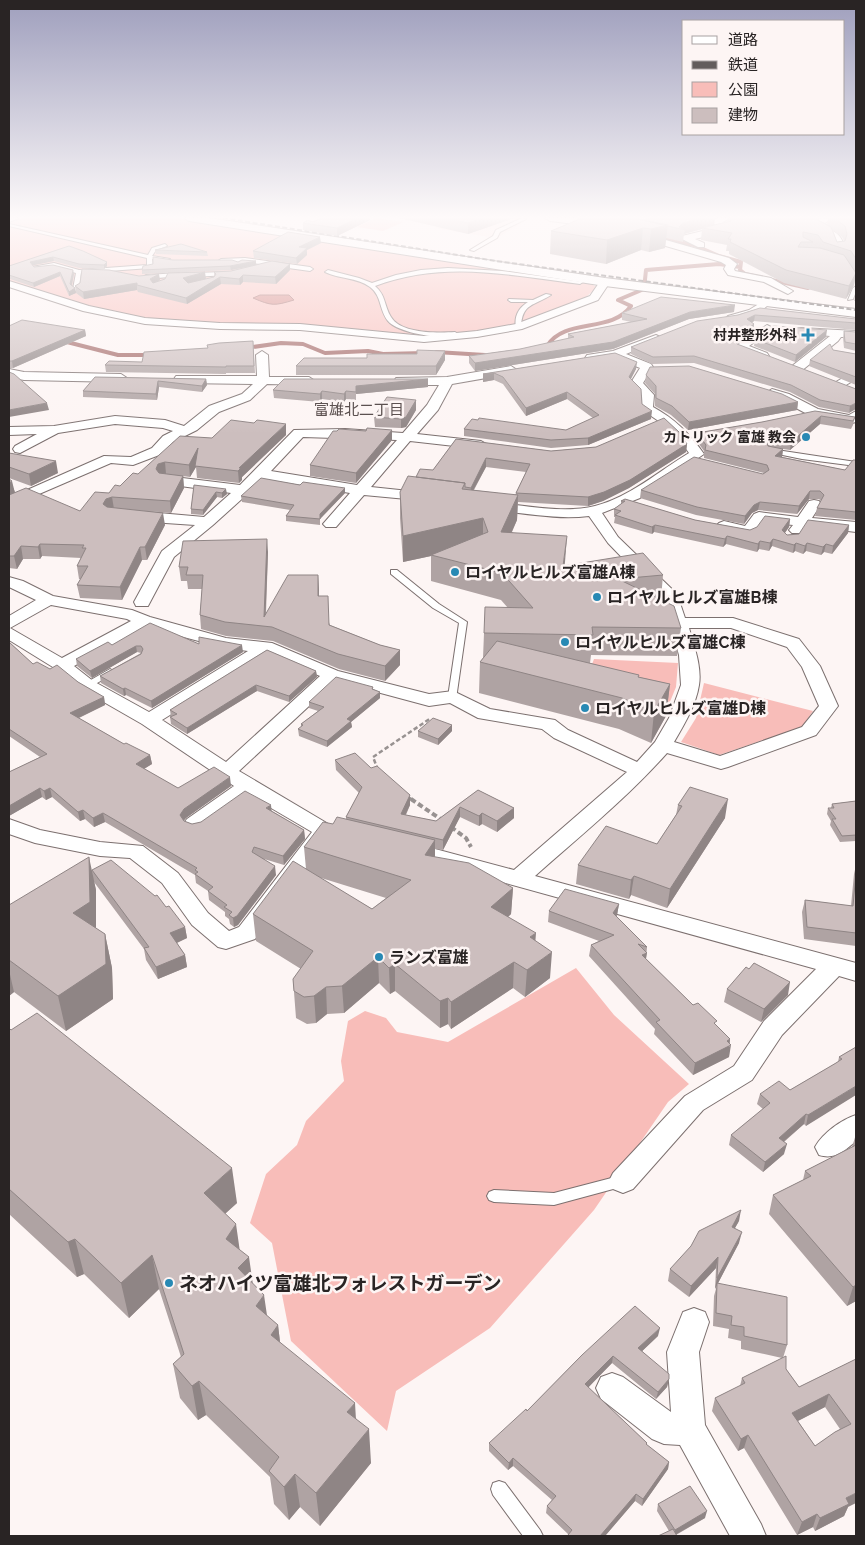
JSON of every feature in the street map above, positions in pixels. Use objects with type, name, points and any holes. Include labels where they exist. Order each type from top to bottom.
[{"type":"street","points":[[28,290],[87,309],[145,320],[220,326],[300,327],[424,339],[477,334],[518,326],[594,298],[599,290]]},
{"type":"street","points":[[671,290],[856,313]]},
{"type":"street","points":[[777,290],[792,292]]},
{"type":"street","points":[[788,290],[792,292]]},
{"type":"street","points":[[767,302],[753,312],[723,320],[771,329],[741,347],[812,375]]},
{"type":"street","points":[[793,330],[836,336],[856,334]]},
{"type":"street","points":[[579,360],[616,354],[668,334]]},
{"type":"street","points":[[787,365],[836,336]]},
{"type":"street","points":[[836,336],[836,352]]},
{"type":"street","points":[[472,503],[564,512],[593,511],[624,500],[697,454],[684,436],[665,419],[647,409],[648,395],[636,384],[647,367],[616,354]]},
{"type":"street","points":[[9,503],[109,459],[134,462],[157,451],[168,439],[192,426],[214,409],[246,397],[263,381],[262,355]]},
{"type":"street","points":[[389,381],[447,380],[523,368]]},
{"type":"street","points":[[644,370],[662,369]]},
{"type":"street","points":[[9,373],[24,376],[134,378]]},
{"type":"street","points":[[850,389],[833,383],[856,374]]},
{"type":"street","points":[[9,382],[24,376]]},
{"type":"street","points":[[163,379],[321,381]]},
{"type":"street","points":[[331,524],[433,407],[447,380]]},
{"type":"street","points":[[756,388],[784,397],[814,412],[852,419],[856,415]]},
{"type":"street","points":[[814,412],[796,419],[856,431]]},
{"type":"street","points":[[649,426],[665,419]]},
{"type":"street","points":[[9,431],[54,430],[115,420],[165,424],[183,430]]},
{"type":"street","points":[[20,449],[54,430]]},
{"type":"street","points":[[142,602],[168,554],[208,522],[261,474],[282,449],[299,433],[359,432],[494,447]]},
{"type":"street","points":[[684,436],[703,433]]},
{"type":"street","points":[[261,474],[360,490],[443,499]]},
{"type":"street","points":[[166,480],[242,490]]},
{"type":"street","points":[[12,483],[29,493]]},
{"type":"street","points":[[624,500],[642,506]]},
{"type":"street","points":[[791,538],[814,504]]},
{"type":"street","points":[[518,879],[640,770],[663,745],[678,718],[690,685],[688,655],[671,598],[613,540],[593,511]]},
{"type":"street","points":[[124,515],[208,522]]},
{"type":"street","points":[[712,524],[749,531],[759,517],[856,527]]},
{"type":"street","points":[[9,582],[48,600],[132,615],[144,621],[225,643],[266,647],[332,675],[429,700],[453,697],[485,714],[548,724],[561,734],[640,770]]},
{"type":"street","points":[[48,600],[10,632],[62,665],[87,685],[149,720],[248,786],[324,830],[360,838]]},
{"type":"street","points":[[62,665],[144,621]]},
{"type":"street","points":[[663,745],[721,763],[809,731],[829,706],[811,666],[793,643],[733,623],[679,623]]},
{"type":"street","points":[[149,720],[266,647]]},
{"type":"street","points":[[227,772],[332,675]]},
{"type":"street","points":[[194,824],[248,786]]},
{"type":"street","points":[[9,826],[35,836],[100,849],[136,851],[170,878],[200,919],[226,941],[247,933],[324,830]]},
{"type":"street","points":[[387,844],[483,868],[754,942],[845,969]]},
{"type":"street","points":[[623,1181],[694,1103],[743,1073],[773,1028],[845,969]]},
{"type":"street","points":[[829,1147],[856,1126]]},
{"type":"street","points":[[694,1322],[683,1352],[689,1429],[749,1536]]},
{"type":"street","points":[[612,1388],[664,1428],[689,1429]]},
{"type":"lane","points":[[376,290],[384,300],[389,319],[397,327],[441,334],[477,334]]},
{"type":"lane","points":[[518,326],[518,315],[521,309],[548,295]]},
{"type":"lane","points":[[511,300],[537,301]]},
{"type":"lane","points":[[770,451],[802,458],[856,464]]},
{"type":"lane","points":[[394,572],[436,606],[463,622],[453,697]]},
{"type":"lane","points":[[87,685],[121,666]]},
{"type":"lane","points":[[494,1196],[554,1199],[623,1181]]},
{"type":"lane","points":[[499,1489],[534,1536]]},
{"type":"path","points":[[380,777],[373,757],[441,711],[453,697]]},
{"type":"path","points":[[404,794],[443,821]]},
{"type":"path","points":[[450,827],[466,838],[483,868]]},
{"type":"green space","points":[[36,290],[594,290],[585,298],[514,325],[476,332],[425,336],[357,329],[155,320],[74,303]]},
{"type":"green space","points":[[594,659],[678,663],[676,687],[667,709],[582,691]]},
{"type":"green space","points":[[704,683],[813,711],[802,727],[719,755],[681,742],[696,718]]},
{"type":"green space","points":[[576,968],[614,1015],[689,1084],[668,1102],[594,1210],[490,1328],[396,1391],[387,1431],[291,1341],[272,1243],[250,1223],[266,1174],[297,1145],[306,1121],[344,1081],[341,1061],[348,1021],[365,1011],[386,1018],[397,1032],[448,1042]]},
{"type":"shaded area","points":[[260,295],[289,295],[294,300],[273,304],[253,298]]},
{"type":"building","points":[[156,290],[199,290],[186,298]]},
{"type":"building","points":[[661,297],[735,305],[690,312],[613,342],[475,363],[469,356],[520,349],[574,337],[568,334],[647,319],[622,313]]},
{"type":"building","points":[[760,308],[856,319],[856,323],[755,315],[747,319],[754,324],[734,340],[737,344],[856,389],[856,403],[850,406],[820,400],[791,385],[694,356],[653,357],[631,347],[697,321],[738,315]]},
{"type":"building","points":[[22,320],[85,330],[9,361],[9,326]]},
{"type":"building","points":[[773,326],[827,330],[796,355],[755,339]]},
{"type":"building","points":[[844,331],[856,332],[856,344],[845,342]]},
{"type":"building","points":[[253,341],[254,366],[105,365],[109,361],[142,362],[144,352],[208,348],[207,345],[219,343]]},
{"type":"building","points":[[830,344],[833,350],[856,354],[856,377],[810,360]]},
{"type":"building","points":[[417,350],[445,351],[436,366],[296,366],[304,358],[367,358],[367,354],[417,354]]},
{"type":"building","points":[[615,353],[637,362],[629,377],[641,389],[642,404],[652,411],[588,438],[551,440],[464,429],[472,419],[478,420],[479,418],[566,430],[599,415],[567,392],[526,408],[503,377],[494,373],[483,374]]},
{"type":"building","points":[[689,366],[782,394],[798,402],[689,422],[672,406],[656,398],[656,386],[646,375],[650,367]]},
{"type":"building","points":[[9,372],[14,374],[47,403],[9,410]]},
{"type":"building","points":[[95,377],[206,379],[202,386],[158,381],[156,394],[83,391]]},
{"type":"building","points":[[284,379],[428,379],[356,386],[356,392],[346,391],[344,394],[322,391],[320,394],[273,390]]},
{"type":"building","points":[[387,397],[416,400],[406,417],[401,419],[374,417]]},
{"type":"building","points":[[815,411],[855,417],[853,421],[821,416],[791,442],[771,440],[767,442],[768,446],[783,449],[775,456],[845,470],[853,460],[856,460],[856,512],[817,508],[824,495],[820,491],[810,491],[799,506],[760,502],[754,505],[745,516],[697,507],[641,490],[694,457],[763,474],[769,470],[767,465],[705,450],[706,445],[697,433]]},
{"type":"building","points":[[664,418],[679,432],[687,444],[630,480],[588,497],[516,493],[530,464],[486,458],[471,488],[465,487],[465,483],[416,477],[420,469],[433,470],[456,439],[551,451],[596,447]]},
{"type":"building","points":[[231,420],[254,423],[257,420],[286,424],[238,471],[195,466],[198,448],[189,465],[165,462],[158,464],[156,469],[159,473],[183,476],[170,501],[112,497],[106,499],[103,504],[107,507],[163,513],[145,547],[140,547],[120,587],[77,585],[88,566],[77,566],[86,548],[82,548],[84,545],[40,544],[38,547],[21,546],[14,556],[9,556],[9,495],[26,488],[80,511],[95,492],[109,493],[115,485],[120,486],[133,473],[138,474],[180,436],[212,438]]},
{"type":"building","points":[[367,428],[392,430],[356,473],[310,465],[333,431],[339,429],[366,431]]},
{"type":"building","points":[[9,453],[56,461],[29,474],[9,467]]},
{"type":"building","points":[[408,476],[465,483],[462,489],[518,495],[501,532],[567,536],[563,566],[643,553],[663,575],[618,579],[674,606],[681,628],[592,627],[593,635],[484,633],[485,607],[533,608],[502,573],[431,555],[488,532],[483,518],[403,536],[400,492]]},
{"type":"building","points":[[261,478],[300,485],[303,482],[345,488],[320,514],[320,519],[286,516],[294,505],[241,496]]},
{"type":"building","points":[[194,485],[226,489],[222,493],[216,492],[203,510],[191,509]]},
{"type":"building","points":[[625,499],[695,520],[750,530],[757,527],[765,516],[790,519],[782,530],[787,535],[799,534],[808,520],[849,525],[833,546],[826,544],[823,547],[807,543],[805,546],[796,543],[794,545],[773,539],[770,543],[760,541],[758,544],[727,536],[725,539],[655,525],[652,527],[615,515],[621,511],[614,509]]},
{"type":"building","points":[[267,539],[264,617],[288,575],[318,575],[318,596],[328,596],[329,625],[380,645],[400,650],[385,666],[338,654],[272,627],[225,622],[200,615],[203,575],[186,575],[188,567],[179,567],[183,541]]},
{"type":"building","points":[[150,623],[199,644],[199,637],[242,645],[151,701],[125,688],[123,689],[100,676],[141,654],[143,649],[141,646],[136,646],[90,671],[76,659],[108,642],[112,645]]},
{"type":"building","points":[[497,641],[670,684],[654,712],[622,698],[480,662]]},
{"type":"building","points":[[9,642],[33,664],[37,662],[50,669],[57,665],[78,682],[104,697],[70,713],[124,744],[126,743],[150,755],[136,764],[178,788],[214,767],[230,777],[184,809],[180,815],[184,821],[192,824],[201,822],[245,791],[271,805],[266,808],[304,830],[283,856],[254,847],[252,852],[275,866],[237,916],[233,918],[229,915],[232,912],[224,907],[227,905],[208,891],[213,887],[195,874],[198,872],[195,870],[197,868],[103,813],[93,818],[83,810],[78,812],[50,788],[44,791],[40,788],[9,806],[9,772],[47,754],[9,729]]},
{"type":"building","points":[[267,650],[316,671],[289,696],[256,685],[187,728],[170,717],[177,714],[170,710]]},
{"type":"building","points":[[336,677],[373,687],[372,689],[380,692],[347,719],[351,721],[327,741],[298,729],[303,725],[301,724],[324,707],[309,702]]},
{"type":"building","points":[[433,718],[452,725],[438,739],[418,731]]},
{"type":"building","points":[[355,753],[371,768],[377,766],[410,795],[401,814],[436,821],[478,790],[514,808],[497,821],[482,813],[479,816],[460,807],[443,840],[346,817],[362,787],[335,760]]},
{"type":"building","points":[[690,787],[728,799],[670,889],[634,876],[631,880],[578,865],[606,826],[657,844],[682,806],[678,805]]},
{"type":"building","points":[[856,801],[856,835],[842,836],[832,819],[836,819],[828,808],[834,808],[832,804]]},
{"type":"building","points":[[337,817],[435,840],[425,855],[469,863],[513,888],[491,907],[536,933],[530,937],[552,952],[527,970],[514,962],[451,1002],[448,998],[440,1001],[395,964],[389,968],[378,957],[342,986],[326,987],[314,996],[304,997],[294,991],[293,979],[313,951],[253,914],[293,861],[372,909],[411,880],[304,847],[323,822],[333,824]]},
{"type":"building","points":[[89,857],[90,902],[73,913],[105,934],[106,964],[58,996],[9,960],[9,905]]},
{"type":"building","points":[[111,860],[155,896],[157,895],[166,907],[169,906],[185,927],[170,933],[185,955],[156,967],[144,948],[149,947],[92,870]]},
{"type":"building","points":[[856,872],[856,933],[807,927],[805,900],[853,906]]},
{"type":"building","points":[[565,889],[619,904],[613,913],[647,947],[638,944],[647,953],[642,955],[693,1005],[698,1003],[717,1021],[714,1023],[730,1039],[727,1041],[731,1045],[695,1063],[656,1022],[660,1020],[591,945],[614,935],[549,911]]},
{"type":"building","points":[[754,963],[790,982],[764,1009],[727,989],[746,967],[749,969]]},
{"type":"building","name":"ネオハイツ富雄北フォレストガーデン","points":[[37,1013],[232,1168],[204,1193],[236,1224],[226,1239],[249,1257],[238,1268],[264,1295],[256,1306],[278,1325],[271,1335],[355,1403],[347,1412],[369,1429],[316,1493],[295,1474],[284,1487],[269,1471],[279,1457],[199,1381],[192,1386],[173,1364],[184,1354],[152,1255],[121,1283],[75,1239],[68,1242],[9,1189],[9,1028],[11,1030]]},
{"type":"building","points":[[856,1047],[856,1086],[808,1115],[806,1114],[779,1138],[787,1144],[765,1162],[731,1135],[770,1103],[760,1094],[779,1081],[790,1090],[836,1063],[842,1059],[839,1057]]},
{"type":"building","points":[[856,1145],[856,1285],[853,1287],[773,1195],[811,1176],[805,1171]]},
{"type":"building","points":[[741,1210],[732,1227],[742,1232],[717,1278],[718,1257],[691,1286],[670,1269],[691,1246],[699,1231]]},
{"type":"building","points":[[717,1283],[787,1297],[787,1345],[744,1336],[744,1327],[731,1325],[732,1316],[716,1313]]},
{"type":"building","points":[[635,1306],[660,1328],[638,1348],[669,1374],[669,1379],[658,1392],[613,1356],[585,1384],[646,1444],[669,1462],[643,1499],[636,1494],[600,1536],[570,1536],[568,1535],[572,1530],[547,1506],[556,1496],[513,1458],[509,1463],[489,1443],[526,1409],[527,1411],[582,1355]]},
{"type":"building","points":[[786,1356],[786,1369],[799,1387],[856,1359],[856,1493],[846,1498],[849,1504],[820,1518],[817,1514],[802,1522],[748,1435],[741,1439],[715,1398],[745,1383],[742,1378]],"holes":[[[829,1394],[851,1424],[835,1432],[815,1446],[792,1413]]]},
{"type":"building","points":[[690,1486],[707,1511],[675,1530],[658,1504]]},
{"type":"building","points":[[673,1529],[677,1536],[658,1536]]},
{"type":"waterway","points":[[542,347],[547,346],[555,337],[565,331],[612,320],[622,315],[631,306],[618,300],[641,290]]},
{"type":"waterway","points":[[63,341],[118,355],[153,355]]},
{"type":"waterway","points":[[246,348],[281,343],[303,344],[325,353],[368,351],[383,354],[425,353]]},
{"type":"waterway","points":[[436,352],[485,355]]},
{"type":"railway","points":[[710,290],[856,310]]},
{"type":"place","name":"村井整形外科","points":[[808,335]]},
{"type":"place","name":"カトリック 富雄 教会","points":[[806,437]]},
{"type":"place","name":"ロイヤルヒルズ富雄A棟","points":[[455,572]]},
{"type":"place","name":"ロイヤルヒルズ富雄B棟","points":[[597,597]]},
{"type":"place","name":"ロイヤルヒルズ富雄C棟","points":[[565,642]]},
{"type":"place","name":"ロイヤルヒルズ富雄D棟","points":[[585,708]]},
{"type":"place","name":"ランズ富雄","points":[[379,957]]},
{"type":"place","name":"ネオハイツ富雄北フォレストガーデン","points":[[169,1283]]},
{"type":"district","name":"富雄北二丁目","points":[[359,410]]}]
